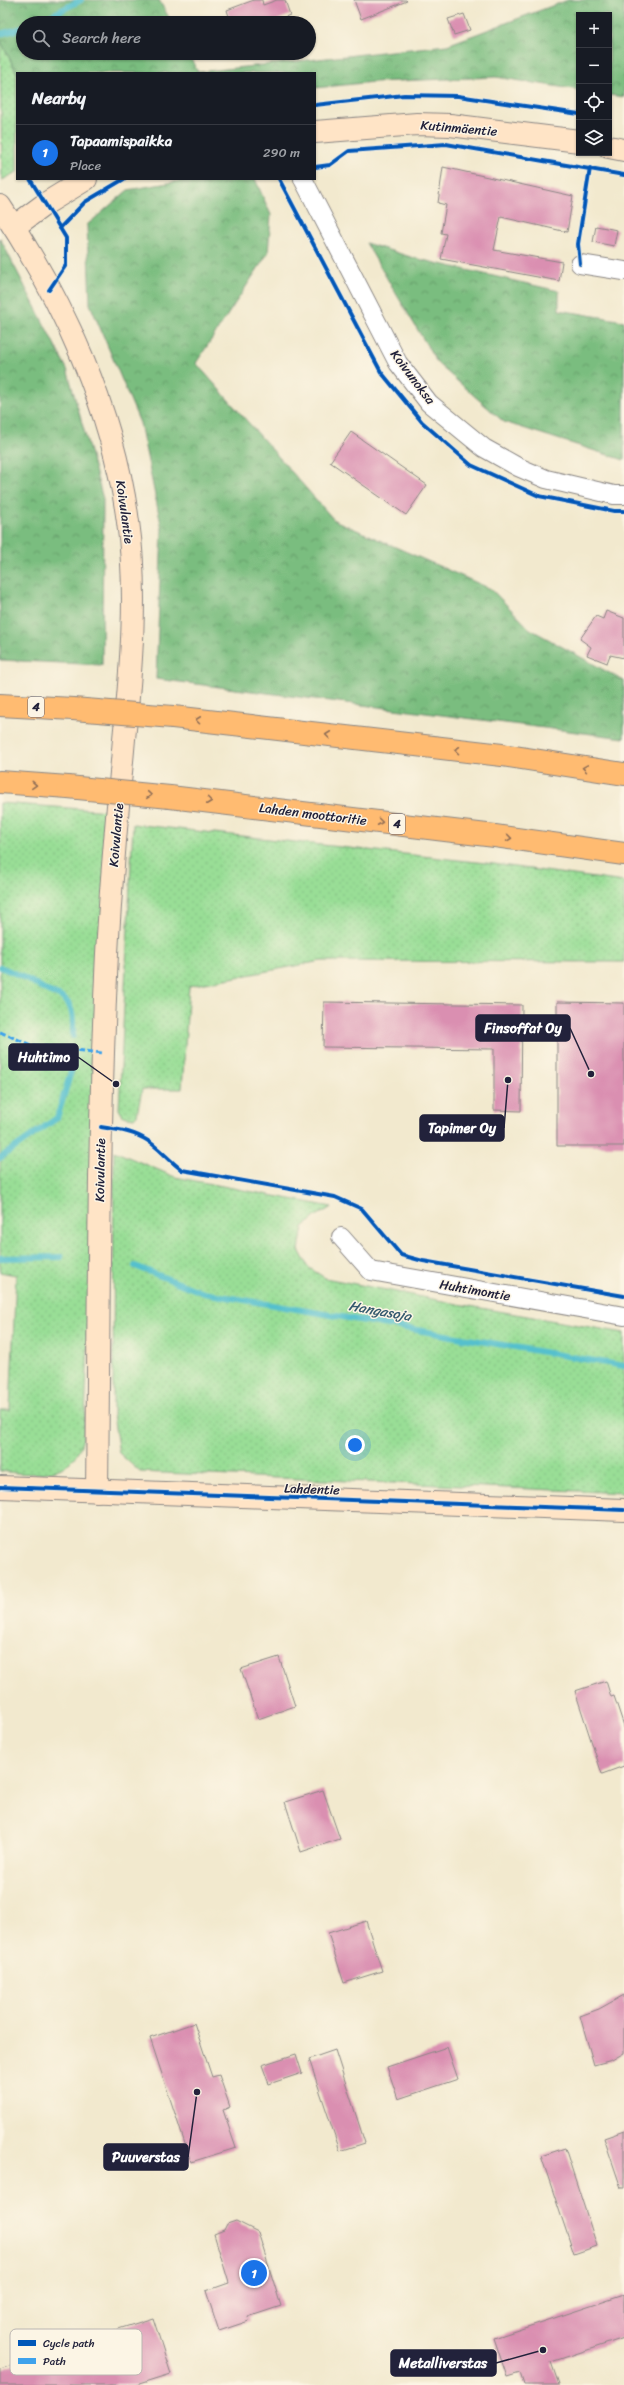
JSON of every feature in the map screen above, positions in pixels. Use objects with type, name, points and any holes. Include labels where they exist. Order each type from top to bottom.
[{"type":"highway","name":"4","points":[[0,705],[173,717],[502,755],[624,774]]},
{"type":"highway","name":"Lahden moottoritie","points":[[0,782],[170,797],[496,836],[624,854]]},
{"type":"street","name":"Kutinmäentie","points":[[316,132],[417,124],[450,124],[576,141]]},
{"type":"street","points":[[612,148],[624,150]]},
{"type":"street","points":[[14,227],[45,204],[84,180]]},
{"type":"street","name":"Koivunoksa","points":[[304,180],[398,363],[429,403],[484,448],[518,467],[546,479],[614,495],[624,495]]},
{"type":"street","name":"Koivulantie","points":[[0,206],[14,227],[62,313],[81,356],[106,423],[120,473],[129,524],[131,580],[131,668],[106,973],[101,1127],[97,1491]]},
{"type":"street","points":[[580,264],[624,272]]},
{"type":"street","name":"Huhtimontie","points":[[340,1238],[371,1271],[624,1316]]},
{"type":"street","name":"Lahdentie","points":[[0,1487],[624,1510]]},
{"type":"green space","points":[[0,0],[159,0],[168,16],[16,16],[16,60],[192,60],[198,72],[16,72],[0,40]]},
{"type":"green space","points":[[568,0],[624,0],[624,97],[612,95],[612,12],[576,12],[576,90],[496,77],[373,82],[316,88],[316,72],[198,72],[447,45]]},
{"type":"green space","points":[[0,40],[16,72],[16,173],[2,180]]},
{"type":"green space","points":[[185,180],[255,180],[271,215],[268,253],[196,363],[334,520],[491,589],[530,629],[624,681],[624,738],[156,679],[162,529],[140,423],[90,304],[87,225],[128,190]]},
{"type":"green space","points":[[0,238],[67,369],[103,499],[102,665],[0,660]]},
{"type":"green space","points":[[366,243],[414,258],[559,291],[559,310],[624,321],[624,460],[504,422],[438,364]]},
{"type":"green space","points":[[0,803],[109,811],[84,1433],[77,1454],[69,1463],[59,1469],[36,1474],[0,1471],[0,1410],[10,1410],[16,1275],[0,1272]]},
{"type":"green space","points":[[133,824],[494,864],[624,882],[624,962],[321,961],[189,986],[182,1089],[142,1089],[137,1115],[134,1118],[123,1116],[119,1109]]},
{"type":"green space","points":[[114,1151],[175,1177],[332,1207],[316,1216],[303,1227],[299,1250],[308,1267],[325,1278],[458,1304],[624,1333],[624,1493],[140,1472],[119,1453],[113,1415]]},
{"type":"building","points":[[254,0],[262,0],[263,5],[277,0],[285,0],[290,15],[229,16],[227,10]]},
{"type":"building","points":[[354,0],[406,0],[407,1],[361,19]]},
{"type":"building","points":[[464,14],[470,30],[454,35],[448,19]]},
{"type":"building","points":[[443,167],[573,196],[567,232],[501,217],[494,250],[562,262],[559,281],[441,259],[446,234],[441,233],[446,205],[438,203]]},
{"type":"building","points":[[596,226],[617,230],[614,246],[593,242]]},
{"type":"building","points":[[351,432],[427,485],[406,515],[330,462]]},
{"type":"building","points":[[606,611],[624,618],[624,658],[610,655],[607,663],[587,655],[591,647],[580,639],[596,616],[603,619]]},
{"type":"building","points":[[324,1002],[522,1005],[521,1111],[494,1110],[494,1049],[323,1047]]},
{"type":"building","points":[[557,1002],[624,1003],[624,1146],[557,1146]]},
{"type":"building","points":[[279,1657],[295,1706],[258,1719],[241,1669]]},
{"type":"building","points":[[606,1681],[611,1697],[614,1696],[624,1726],[624,1766],[602,1774],[575,1691]]},
{"type":"building","points":[[323,1790],[340,1839],[301,1852],[285,1802]]},
{"type":"building","points":[[366,1921],[382,1971],[344,1983],[328,1933]]},
{"type":"building","points":[[624,1995],[624,2053],[612,2060],[594,2065],[580,2016],[599,2009]]},
{"type":"building","points":[[194,2023],[212,2077],[219,2075],[230,2107],[223,2110],[236,2148],[191,2162],[150,2038]]},
{"type":"building","points":[[447,2047],[458,2079],[398,2099],[387,2067]]},
{"type":"building","points":[[335,2050],[365,2143],[340,2151],[309,2059]]},
{"type":"building","points":[[296,2054],[302,2073],[269,2084],[262,2065]]},
{"type":"building","points":[[624,2131],[624,2188],[621,2188],[604,2138]]},
{"type":"building","points":[[565,2148],[597,2246],[574,2254],[541,2156]]},
{"type":"building","points":[[236,2221],[258,2232],[281,2306],[248,2317],[249,2321],[219,2331],[206,2291],[229,2283],[214,2234],[224,2230],[227,2224]]},
{"type":"building","points":[[624,2295],[624,2338],[551,2362],[559,2385],[524,2385],[520,2373],[507,2377],[494,2338]]},
{"type":"building","points":[[153,2318],[171,2374],[136,2385],[0,2385],[0,2369],[10,2366],[10,2375],[142,2375],[142,2329],[118,2329]]},
{"type":"waterway","points":[[50,16],[81,0]]},
{"type":"waterway","points":[[0,34],[16,30]]},
{"type":"waterway","points":[[0,967],[66,1000],[72,1014],[73,1036]]},
{"type":"waterway","points":[[0,1158],[57,1118],[73,1065]]},
{"type":"waterway","name":"Hangasoja","points":[[0,1258],[61,1257]]},
{"type":"waterway","name":"Hangasoja","points":[[135,1266],[204,1293],[624,1366]]},
{"type":"marked path","points":[[0,1032],[31,1045],[103,1053]]},
{"type":"cycle path","points":[[316,105],[404,95],[458,96],[576,114]]},
{"type":"cycle path","points":[[316,167],[330,165],[349,151],[446,144],[624,175]]},
{"type":"cycle path","points":[[580,264],[578,244],[590,168]]},
{"type":"cycle path","points":[[31,180],[66,238],[66,265],[49,290]]},
{"type":"cycle path","points":[[60,228],[85,202],[122,180]]},
{"type":"cycle path","points":[[280,180],[381,372],[422,422],[471,465],[539,496],[614,511],[624,511]]},
{"type":"cycle path","points":[[101,1127],[128,1132],[143,1138],[153,1144],[182,1170],[335,1197],[362,1209],[401,1255],[423,1261],[624,1296]]},
{"type":"cycle path","points":[[0,1487],[624,1510]]},
{"type":"place","name":"Finsoffat Oy","points":[[591,1074]]},
{"type":"place","name":"Tapimer Oy","points":[[508,1080]]},
{"type":"place","name":"Huhtimo","points":[[116,1084]]},
{"type":"place","name":"Puuverstas","points":[[197,2092]]},
{"type":"place","name":"Tapaamispaikka","points":[[254,2273]]},
{"type":"place","name":"Metalliverstas","points":[[543,2350]]}]
